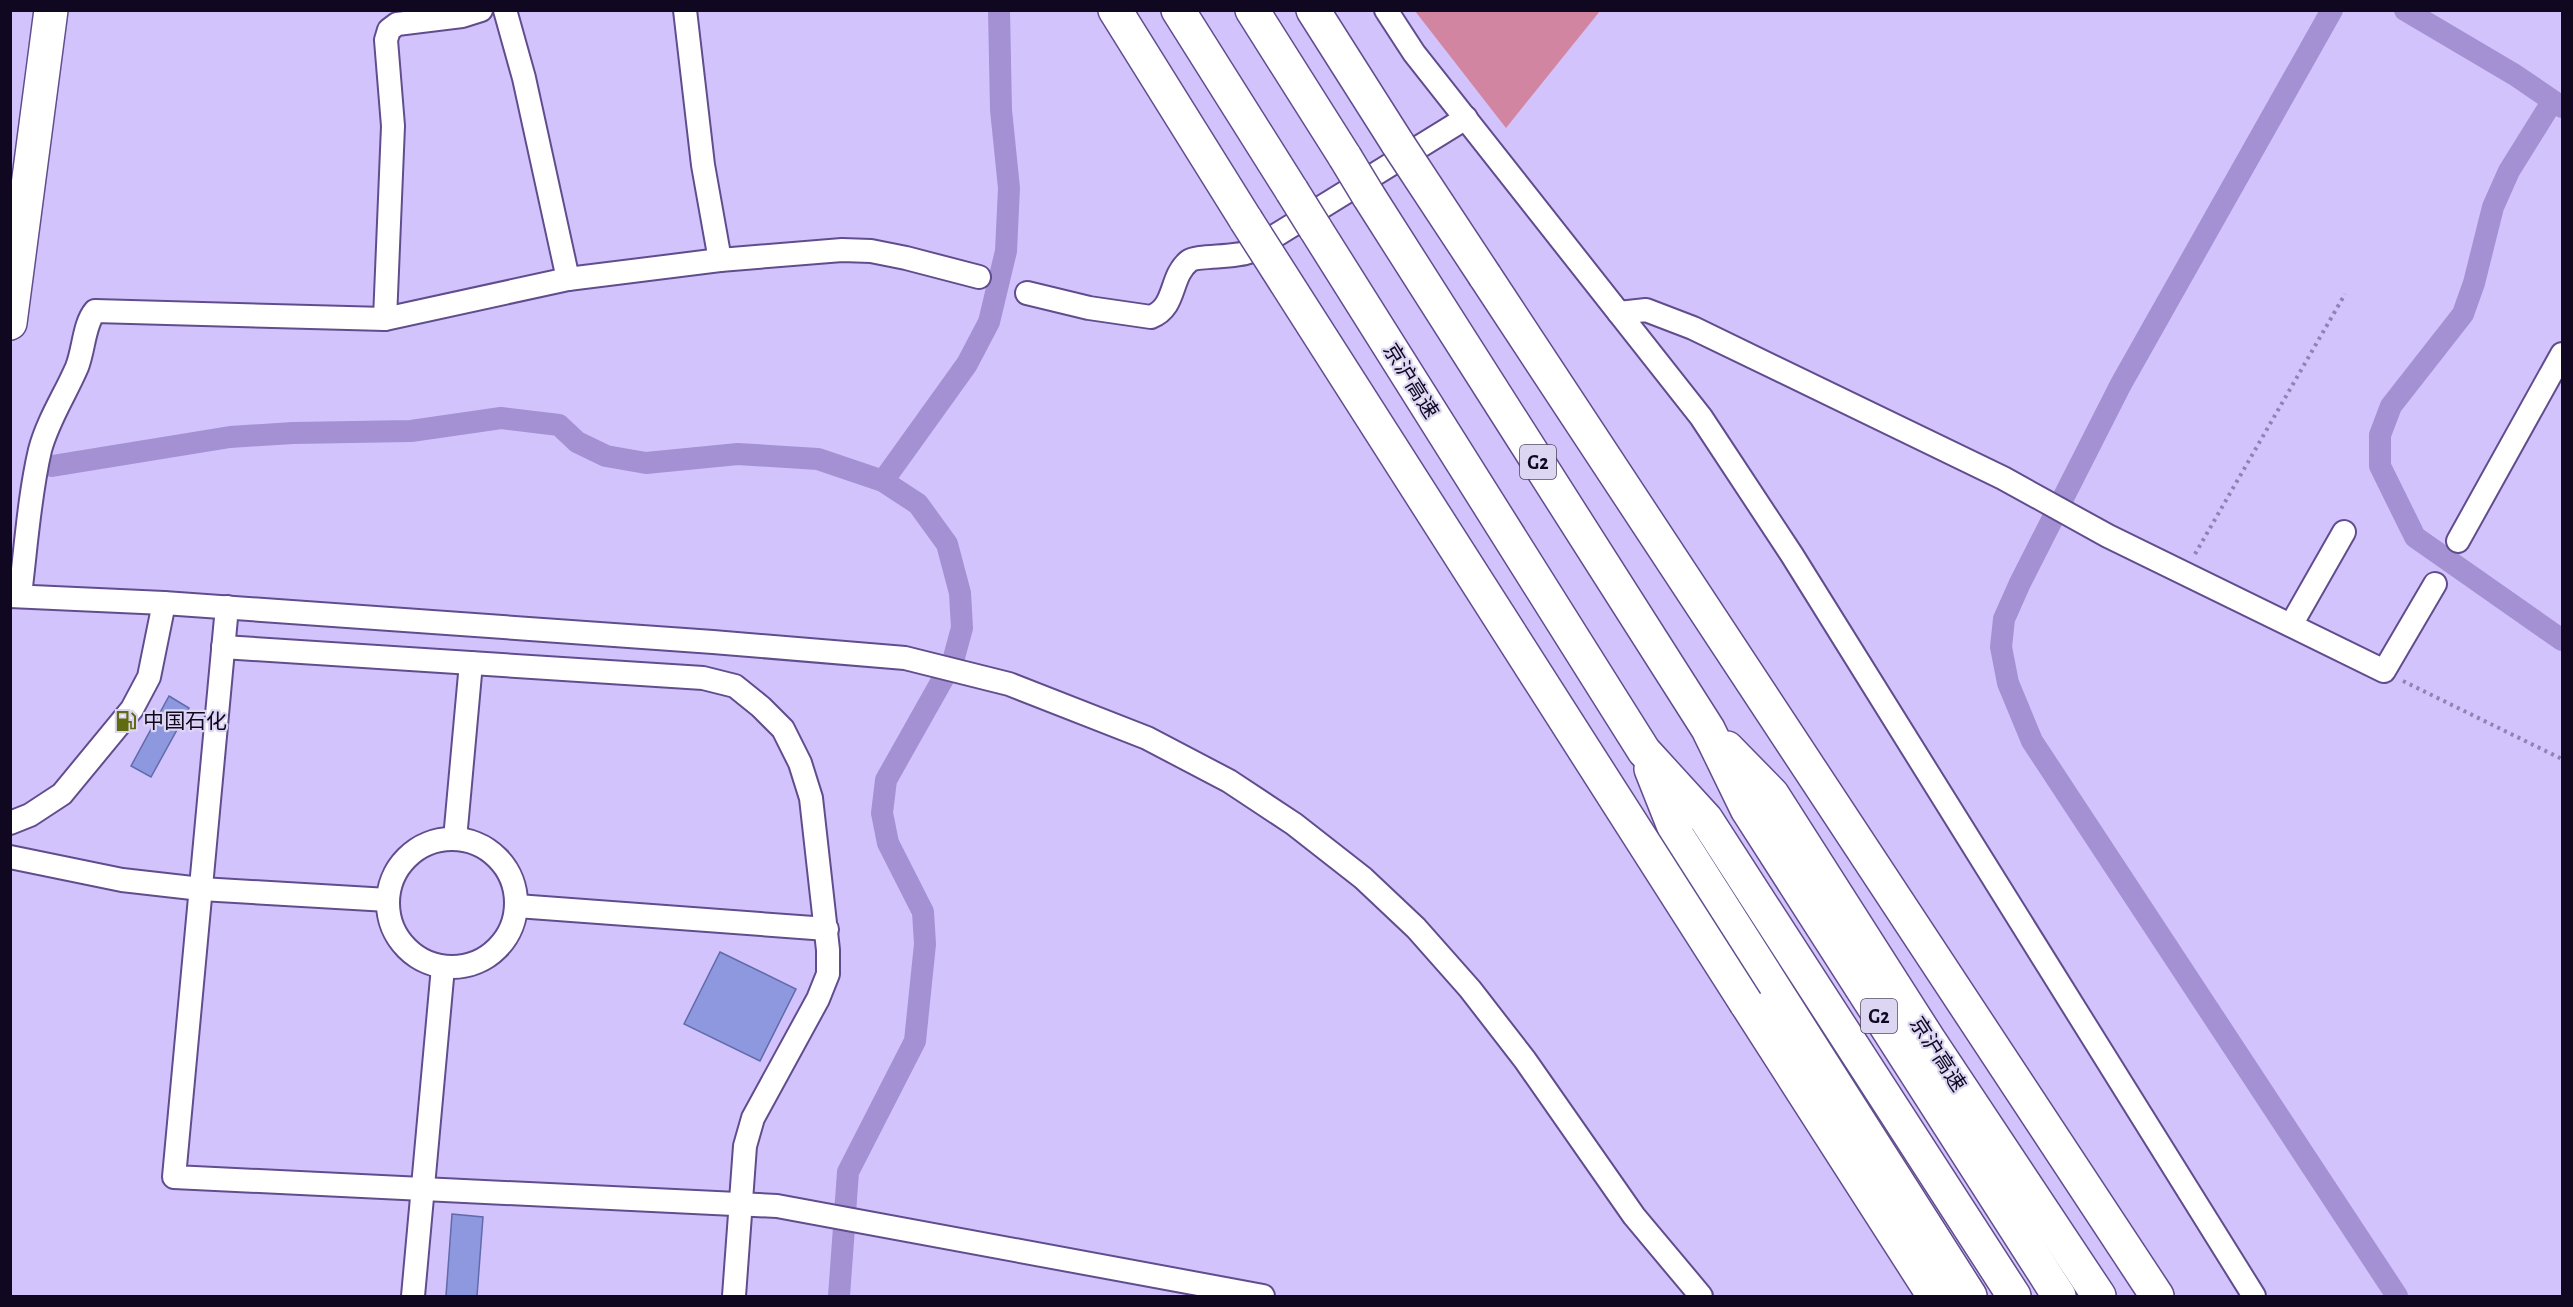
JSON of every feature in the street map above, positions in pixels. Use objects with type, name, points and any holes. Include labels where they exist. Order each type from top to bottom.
[{"type":"highway","points":[[10,323],[51,10]]},
{"type":"highway","points":[[1115,10],[1246,220],[1934,1296]]},
{"type":"highway","name":"京沪高速","points":[[1178,10],[1644,751],[1706,819],[2014,1296]]},
{"type":"highway","name":"京沪高速","points":[[1252,10],[1708,729],[1747,809],[2059,1296]]},
{"type":"highway","points":[[1313,10],[1398,144],[2157,1296]]},
{"type":"highway","name":"京沪高速","points":[[1708,729],[1772,794],[1929,1040],[2099,1296]]},
{"type":"highway","name":"京沪高速","points":[[1644,751],[1678,837],[1970,1296]]},
{"type":"street","points":[[385,319],[393,126],[386,40],[389,30],[397,24],[462,16],[481,10]]},
{"type":"street","points":[[506,10],[524,78],[568,279]]},
{"type":"street","points":[[685,10],[703,165],[720,260]]},
{"type":"street","points":[[1386,10],[1414,53],[1701,417],[1792,555],[2254,1296]]},
{"type":"street","points":[[1027,292],[1089,308],[1151,317],[1160,314],[1168,306],[1183,268],[1190,260],[1201,256],[1234,257],[1249,252],[1466,118]]},
{"type":"street","points":[[979,277],[871,251],[820,252],[720,260],[568,279],[385,319],[95,311],[89,319],[86,341],[77,367],[50,423],[40,451],[15,596],[227,607],[863,653],[931,664],[1009,684],[1147,738],[1229,781],[1294,824],[1363,878],[1416,927],[1470,989],[1525,1060],[1634,1216],[1701,1296]]},
{"type":"street","points":[[1619,313],[1646,310],[1692,328],[2003,478],[2108,536],[2384,671],[2435,584]]},
{"type":"street","points":[[2458,541],[2562,354]]},
{"type":"street","points":[[2291,625],[2344,532]]},
{"type":"street","points":[[10,823],[30,815],[62,794],[132,709],[149,676],[164,603]]},
{"type":"street","points":[[227,607],[174,1177],[777,1206],[799,1212],[1263,1296]]},
{"type":"street","points":[[223,647],[703,678],[735,686],[783,729],[800,763],[811,798],[827,929],[828,974],[818,999],[753,1118],[745,1146],[734,1296]]},
{"type":"street","points":[[455,839],[471,663]]},
{"type":"street","points":[[455,839],[478,845],[503,863],[511,876],[517,906],[510,932],[493,953],[469,965],[443,967],[417,957],[407,949],[392,927],[388,900],[397,870],[406,858],[433,842],[455,839]]},
{"type":"street","points":[[10,857],[122,880],[201,890],[388,900]]},
{"type":"street","points":[[517,906],[827,929]]},
{"type":"street","points":[[413,1296],[443,967]]},
{"type":"path","points":[[2184,573],[2344,294]]},
{"type":"path","points":[[2384,671],[2562,759]]},
{"type":"shaded area","points":[[1415,11],[1600,11],[1506,128]]},
{"type":"building","points":[[169,696],[189,708],[151,777],[131,766]]},
{"type":"building","points":[[720,952],[796,989],[760,1061],[684,1024]]},
{"type":"building","points":[[452,1214],[483,1217],[477,1296],[446,1296]]},
{"type":"waterway","points":[[883,481],[967,364],[989,322],[1006,251],[1009,188],[1001,110],[999,10]]},
{"type":"waterway","points":[[2332,10],[2121,384],[2020,583],[2004,619],[2001,647],[2008,683],[2032,741],[2397,1296]]},
{"type":"waterway","points":[[2405,10],[2515,75],[2562,107]]},
{"type":"waterway","points":[[2552,102],[2509,171],[2493,207],[2474,283],[2463,314],[2391,406],[2380,435],[2380,466],[2415,537],[2562,640]]},
{"type":"waterway","points":[[52,466],[230,437],[293,433],[411,431],[501,418],[559,425],[577,442],[606,456],[646,463],[738,454],[818,459],[883,481],[918,504],[947,544],[960,593],[962,628],[953,661],[886,780],[882,813],[888,843],[923,912],[925,944],[915,1041],[848,1172],[839,1296]]},
{"type":"place","name":"中国石化","points":[[126,721]]}]
